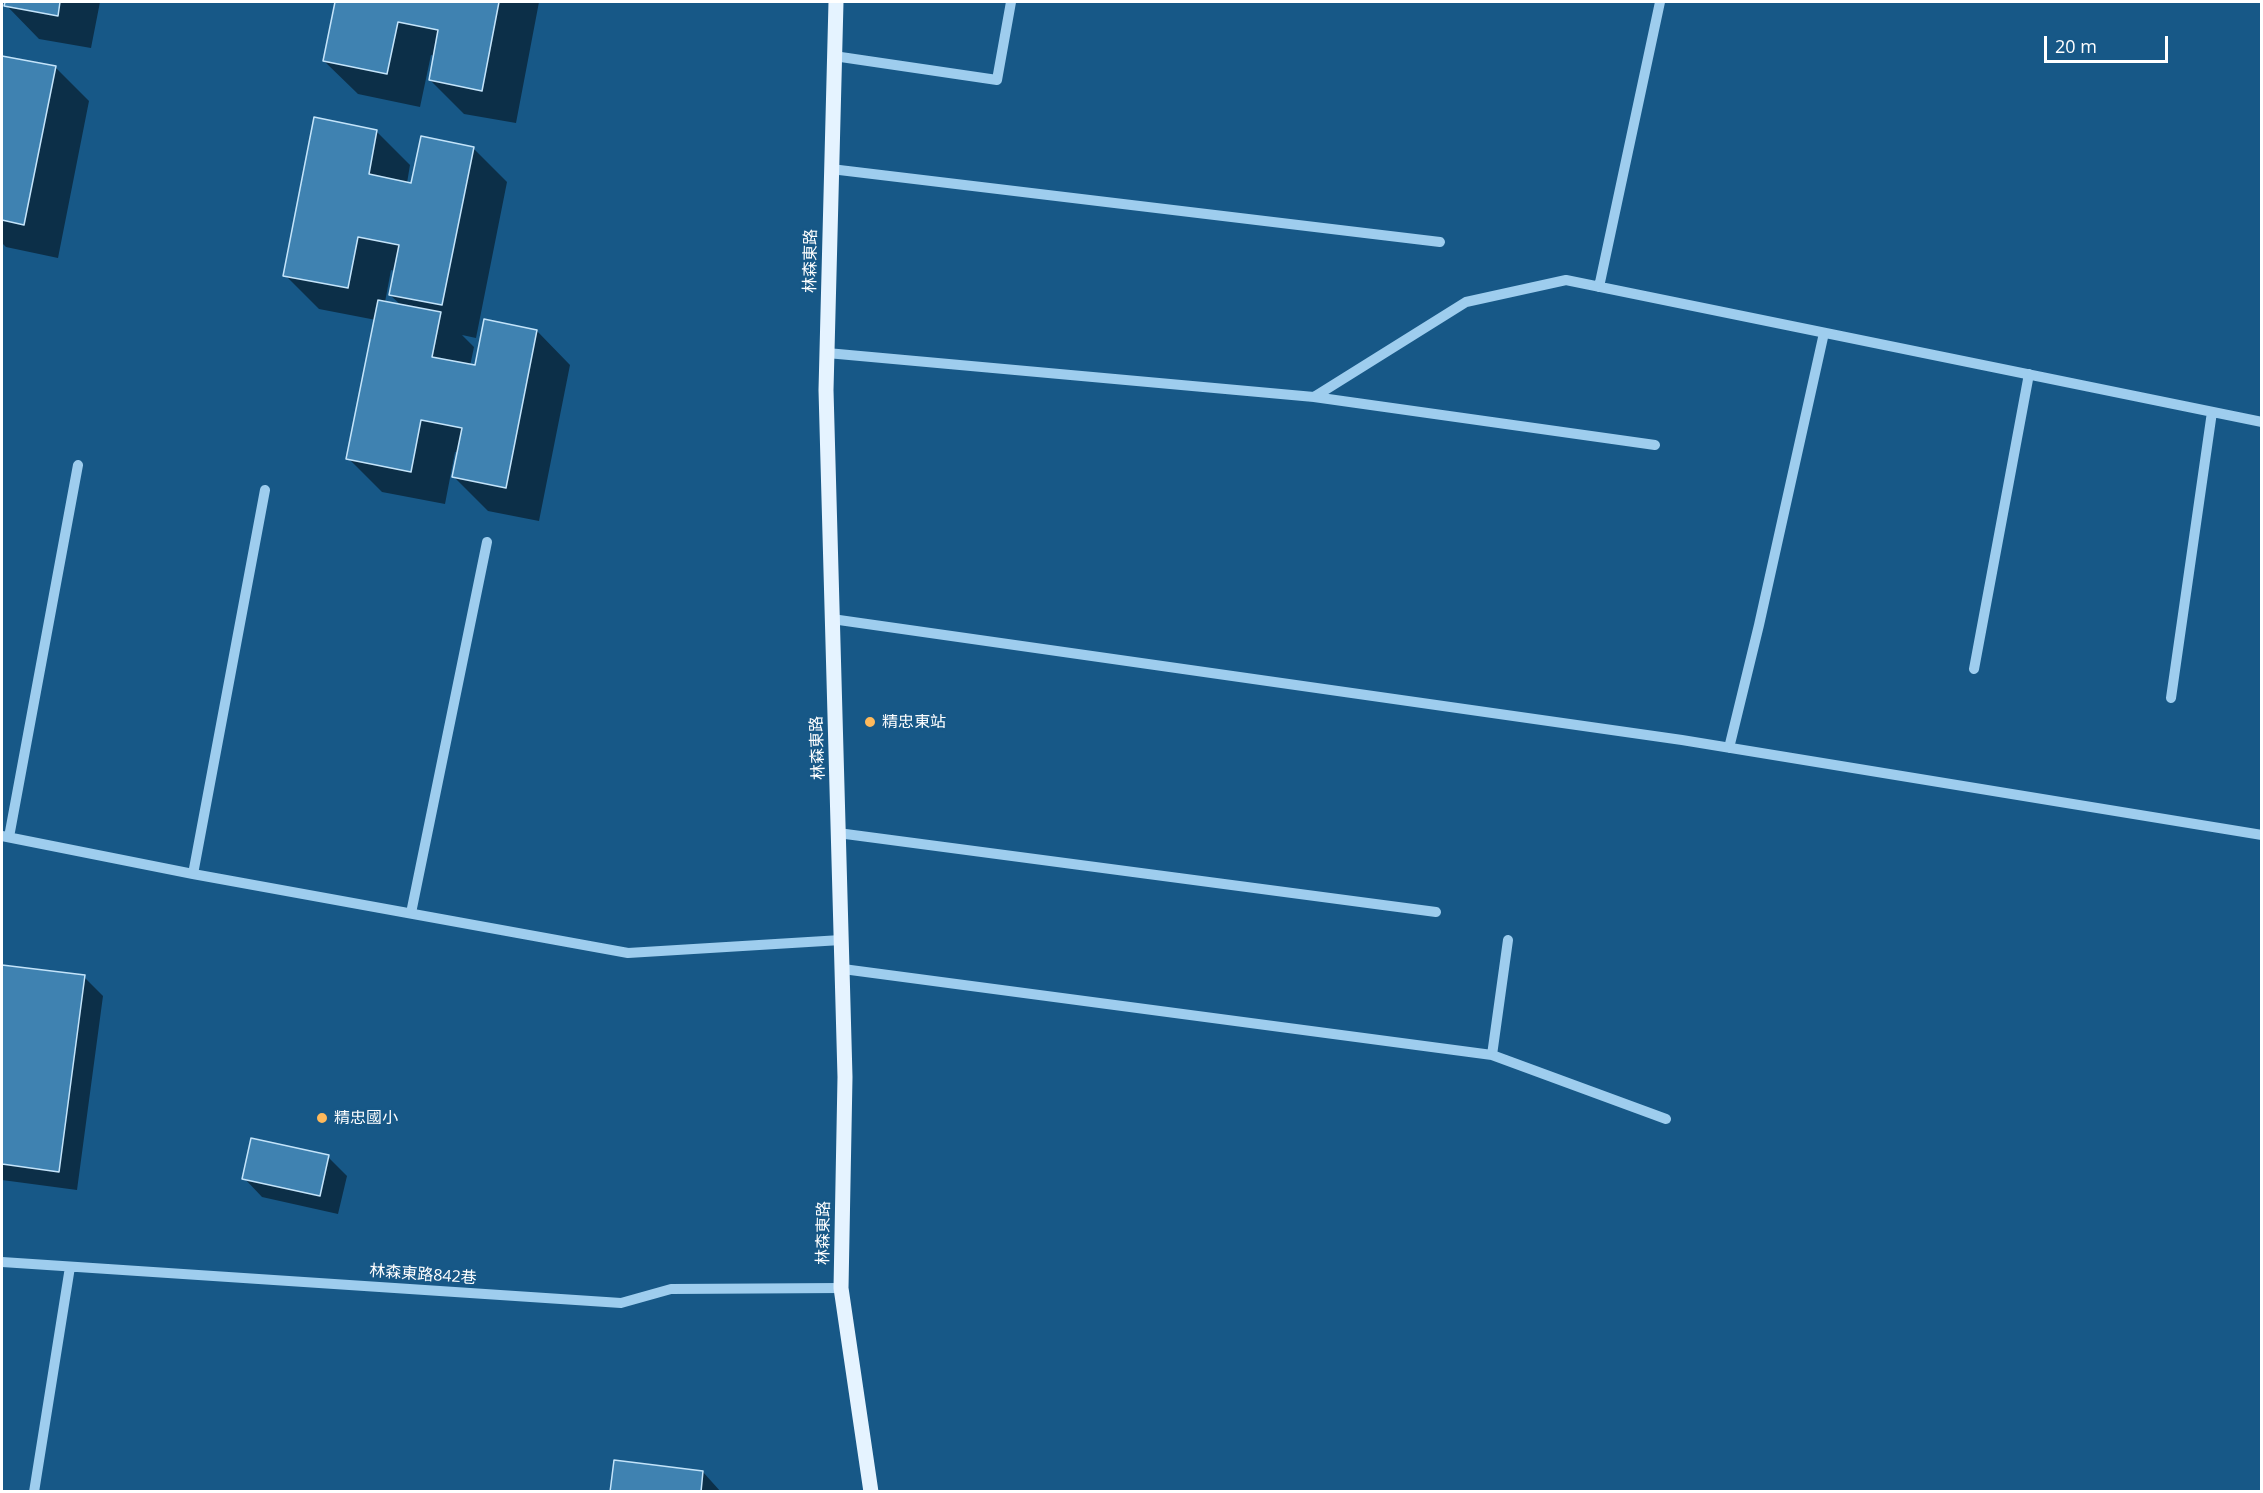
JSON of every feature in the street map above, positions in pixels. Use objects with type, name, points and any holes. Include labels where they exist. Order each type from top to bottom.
[{"type":"main road","name":"林森東路","points":[[836,2],[826,390],[845,1077],[841,1288],[871,1491]]},
{"type":"street","points":[[834,56],[997,80],[1011,2]]},
{"type":"street","points":[[1599,287],[1660,2]]},
{"type":"street","points":[[831,169],[1440,242]]},
{"type":"street","points":[[1314,397],[1466,302],[1566,280],[2262,422]]},
{"type":"street","points":[[1729,748],[1760,625],[1824,333]]},
{"type":"street","points":[[827,353],[1314,397],[1655,445]]},
{"type":"street","points":[[1974,669],[2029,374]]},
{"type":"street","points":[[2171,698],[2212,412]]},
{"type":"street","points":[[78,465],[5,837],[628,953],[841,940]]},
{"type":"street","points":[[194,874],[265,490]]},
{"type":"street","points":[[411,913],[487,542]]},
{"type":"street","points":[[832,619],[1729,748],[2262,835]]},
{"type":"street","points":[[838,833],[1436,912]]},
{"type":"street","points":[[1492,1055],[1508,940]]},
{"type":"street","points":[[843,969],[1492,1055],[1666,1119]]},
{"type":"street","name":"林森東路842巷","points":[[2,1262],[621,1303],[671,1289],[841,1288]]},
{"type":"street","points":[[34,1491],[70,1267]]},
{"type":"building","points":[[5,2],[60,2],[58,16],[4,6]]},
{"type":"building","points":[[335,2],[499,2],[482,91],[429,80],[438,30],[398,22],[387,74],[323,61]]},
{"type":"building","points":[[2,56],[56,66],[24,225],[2,220]]},
{"type":"building","points":[[314,117],[377,130],[369,174],[411,183],[421,136],[474,147],[442,305],[389,295],[399,245],[358,237],[348,288],[283,276]]},
{"type":"building","points":[[378,300],[441,312],[432,357],[475,365],[484,319],[537,330],[506,488],[452,477],[462,428],[421,420],[411,472],[346,459]]},
{"type":"building","points":[[2,965],[85,975],[59,1172],[2,1164]]},
{"type":"building","points":[[251,1138],[329,1155],[320,1196],[242,1179]]},
{"type":"building","points":[[614,1460],[703,1471],[701,1492],[610,1492]]},
{"type":"place","name":"精忠東站","points":[[870,722]]},
{"type":"place","name":"精忠國小","points":[[322,1118]]}]
